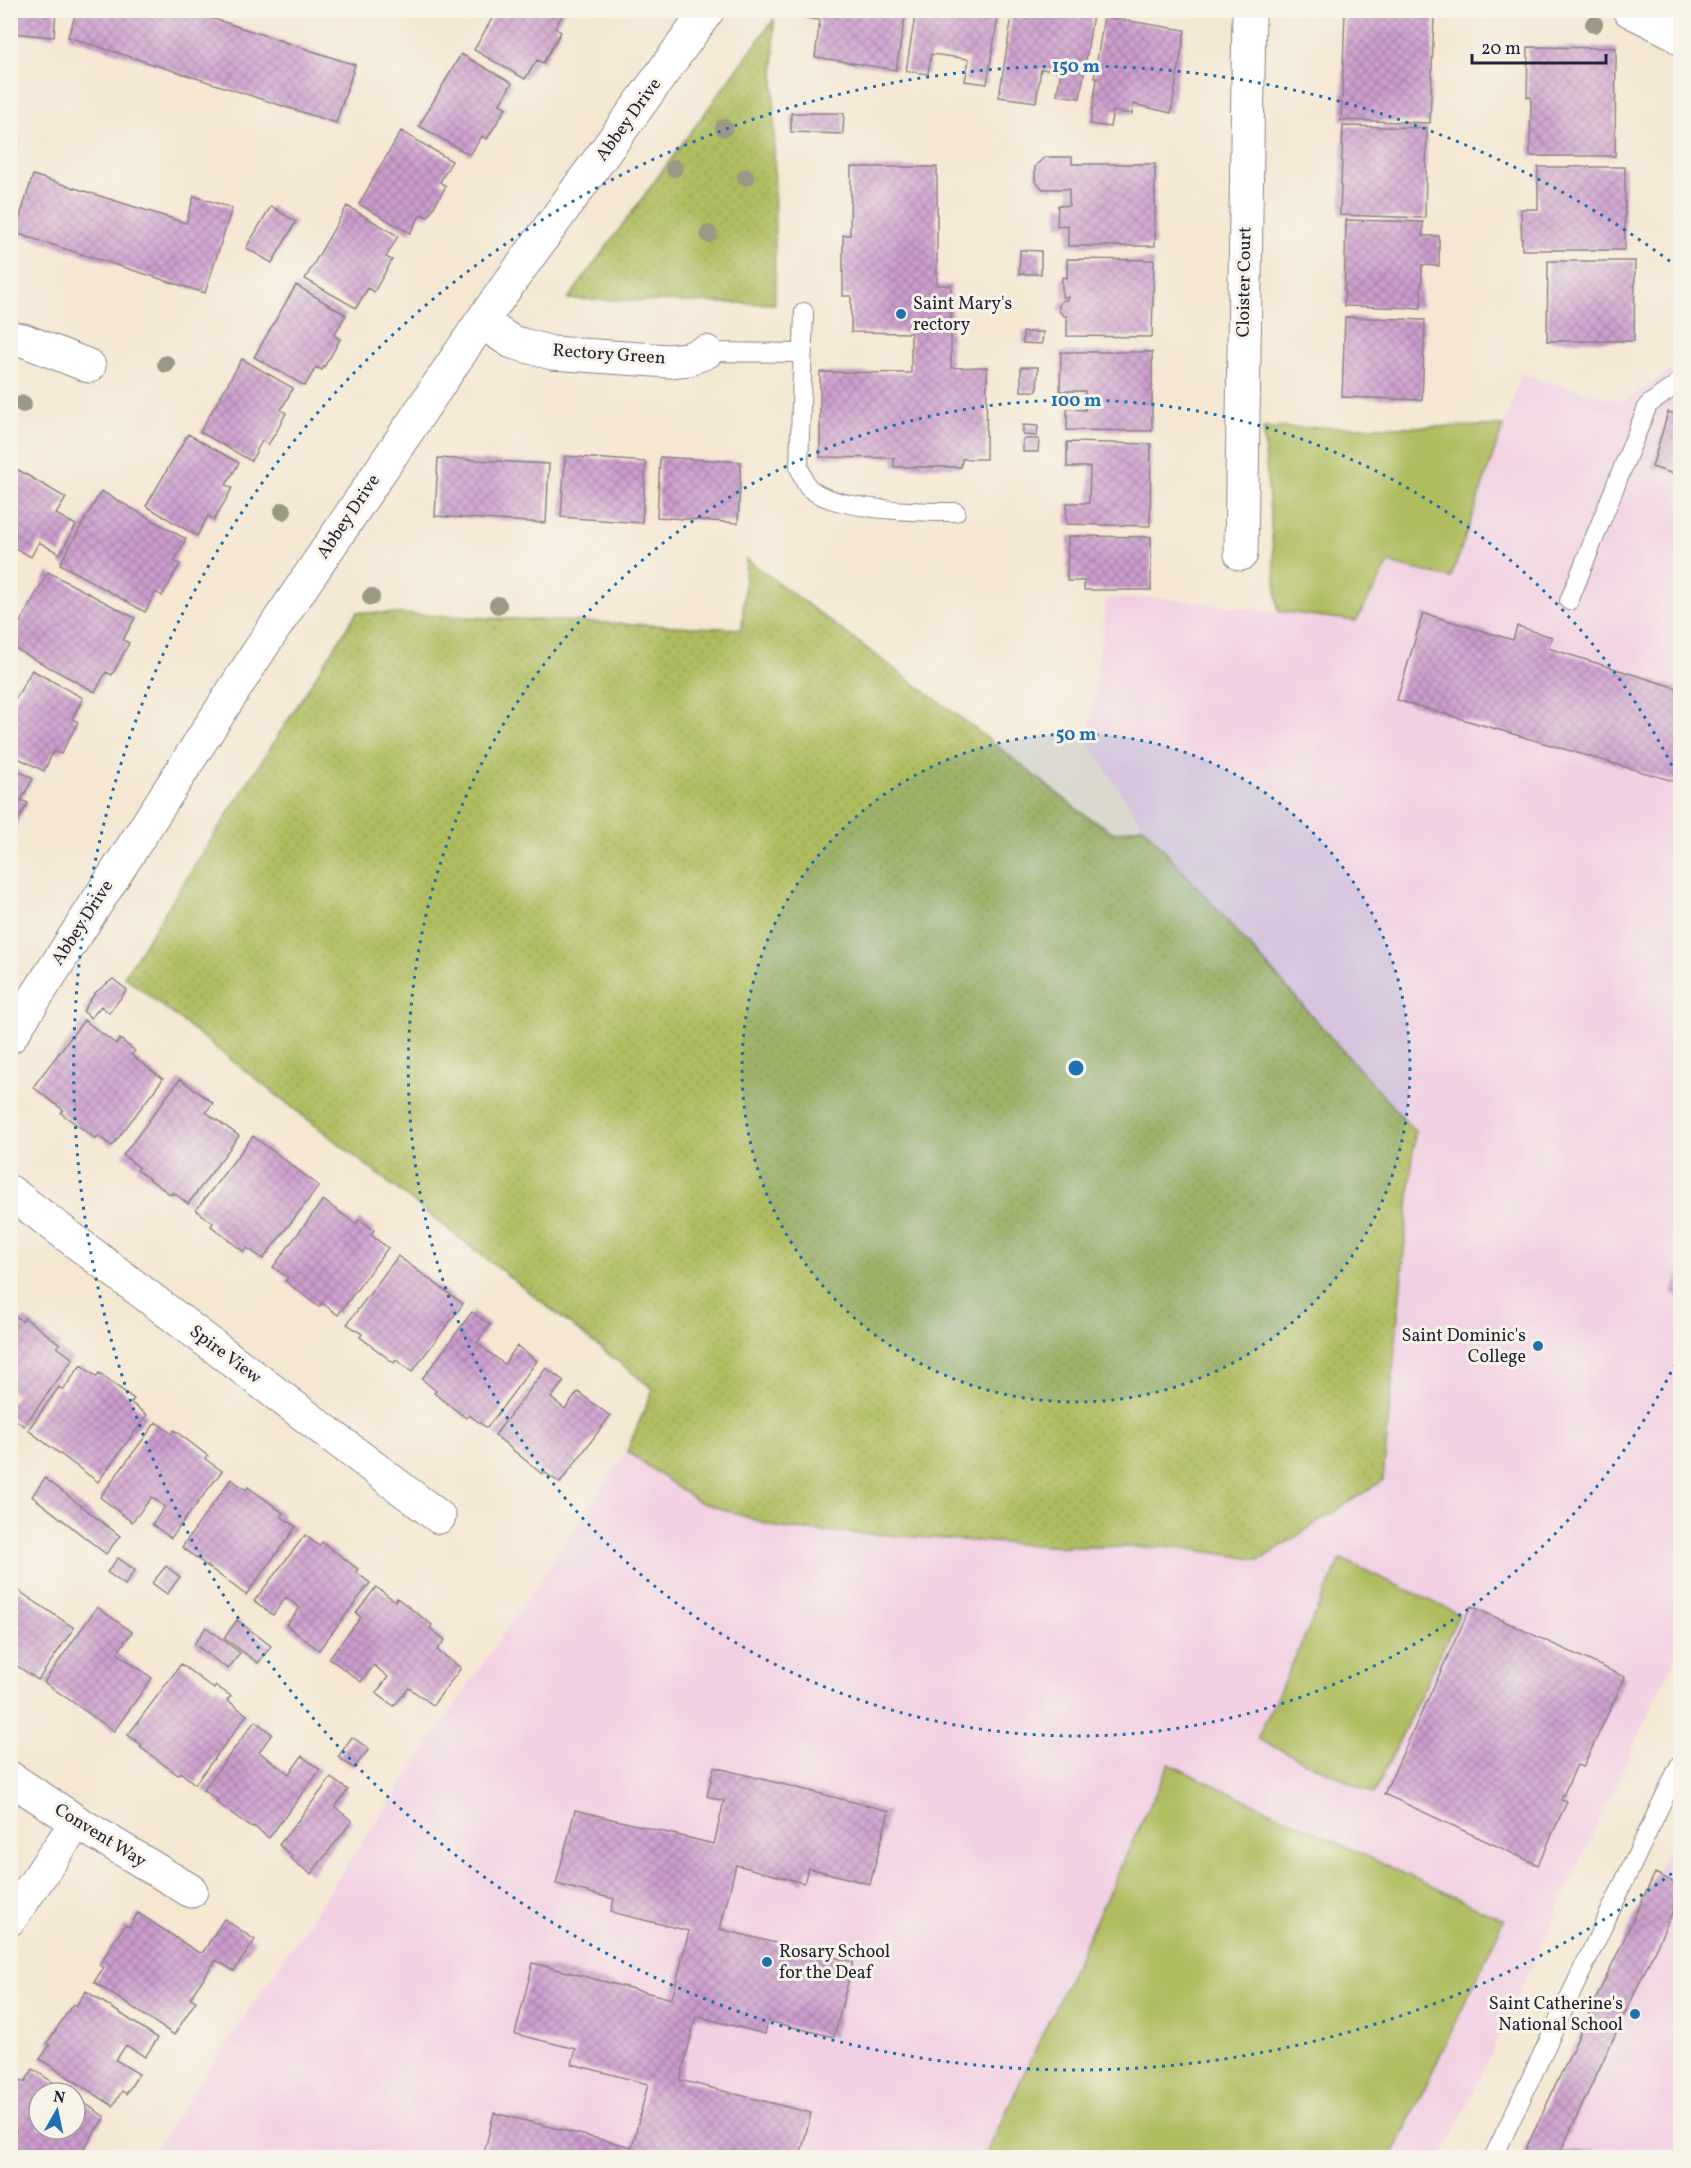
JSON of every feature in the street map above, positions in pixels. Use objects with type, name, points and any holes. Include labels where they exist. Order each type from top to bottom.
[{"type":"street","name":"Abbey Drive","points":[[10,1037],[268,637],[481,322],[708,10]]},
{"type":"street","name":"Cloister Court","points":[[1241,554],[1249,10]]},
{"type":"street","points":[[1629,10],[1677,34],[1680,38]]},
{"type":"street","name":"Rectory Green","points":[[481,322],[512,342],[552,353],[669,361],[688,359],[706,352]]},
{"type":"street","points":[[10,338],[23,340],[89,366]]},
{"type":"street","name":"Spire View","points":[[10,1192],[439,1517]]},
{"type":"street","name":"Convent Way","points":[[10,1778],[77,1822],[191,1891]]},
{"type":"street","points":[[10,1919],[77,1822]]},
{"type":"lane","points":[[804,312],[799,467],[807,487],[825,498],[894,511],[956,512]]},
{"type":"lane","points":[[706,352],[803,353]]},
{"type":"lane","points":[[1569,601],[1648,405],[1680,382]]},
{"type":"lane","points":[[1493,2157],[1680,1764]]},
{"type":"shaded area","name":"Saint Dominic's College","points":[[1680,364],[1680,1647],[1443,2157],[149,2158],[627,1451],[697,1501],[1064,1547],[1177,1547],[1260,1560],[1415,1132],[1143,826],[1088,742],[1107,598],[1160,598],[1356,621],[1388,563],[1451,578],[1521,374],[1623,402]]},
{"type":"shaded area","name":"Saint Catherine's National School","points":[[1680,1821],[1680,2157],[1529,2158],[1523,2155]]},
{"type":"green space","points":[[774,19],[775,304],[568,299]]},
{"type":"green space","points":[[1503,426],[1451,578],[1389,563],[1356,621],[1278,611],[1263,428]]},
{"type":"green space","points":[[746,559],[973,727],[1086,816],[1114,833],[1143,826],[1415,1132],[1383,1480],[1260,1560],[1177,1547],[1064,1547],[780,1528],[697,1501],[627,1451],[653,1389],[124,976],[357,612],[742,629]]},
{"type":"green space","points":[[1341,1559],[1459,1614],[1374,1794],[1257,1739]]},
{"type":"green space","points":[[1169,1764],[1504,1920],[1392,2157],[985,2157]]},
{"type":"building","points":[[10,10],[56,10],[54,37],[10,33]]},
{"type":"building","points":[[77,10],[187,10],[355,65],[336,123],[68,37]]},
{"type":"building","points":[[497,10],[565,10],[555,28],[561,32],[543,63],[537,60],[525,79],[474,50]]},
{"type":"building","points":[[803,10],[906,10],[896,70],[815,57],[820,20],[802,17]]},
{"type":"building","points":[[916,10],[999,10],[987,84],[965,81],[969,59],[931,54],[928,74],[906,71]]},
{"type":"building","points":[[1013,10],[1069,10],[1093,14],[1080,98],[1057,95],[1061,72],[1041,69],[1036,102],[999,97]]},
{"type":"building","points":[[1345,13],[1434,16],[1430,123],[1341,120]]},
{"type":"building","points":[[1104,17],[1185,30],[1171,113],[1133,104],[1132,114],[1113,111],[1110,127],[1090,124],[1097,78],[1094,78]]},
{"type":"building","points":[[1528,47],[1616,48],[1615,156],[1530,156],[1531,97],[1527,97]]},
{"type":"building","points":[[461,54],[512,83],[500,104],[506,108],[487,139],[482,136],[470,155],[419,126]]},
{"type":"building","points":[[791,113],[844,113],[843,134],[791,132]]},
{"type":"building","points":[[1343,126],[1427,128],[1425,218],[1340,215]]},
{"type":"building","points":[[401,131],[452,161],[440,182],[446,186],[428,217],[421,214],[410,233],[359,204]]},
{"type":"building","points":[[10,138],[19,139],[13,174],[10,174]]},
{"type":"building","points":[[1045,157],[1072,157],[1072,164],[1155,164],[1155,246],[1068,246],[1068,225],[1057,226],[1058,205],[1069,206],[1069,189],[1043,189],[1035,181],[1035,166]]},
{"type":"building","name":"Saint Mary's rectory","points":[[851,167],[937,167],[937,285],[951,285],[951,368],[987,367],[986,459],[962,459],[961,467],[894,467],[894,458],[820,457],[820,372],[911,373],[911,333],[851,332],[851,296],[843,296],[843,235],[850,235]]},
{"type":"building","points":[[1538,167],[1625,167],[1625,250],[1522,250],[1521,209],[1538,209]]},
{"type":"building","points":[[33,175],[186,223],[194,196],[232,208],[205,293],[15,233]]},
{"type":"building","points":[[271,206],[296,222],[272,263],[246,248]]},
{"type":"building","points":[[347,206],[398,236],[386,257],[392,260],[374,292],[368,288],[356,308],[305,279]]},
{"type":"building","points":[[1346,220],[1423,222],[1423,236],[1439,236],[1439,266],[1422,265],[1421,308],[1344,306]]},
{"type":"building","points":[[1020,250],[1041,251],[1041,274],[1019,274]]},
{"type":"building","points":[[1067,259],[1154,260],[1152,337],[1067,336],[1067,316],[1059,311],[1059,305],[1068,297],[1062,297],[1062,277],[1067,278]]},
{"type":"building","points":[[1548,261],[1635,261],[1634,341],[1547,341]]},
{"type":"building","points":[[296,285],[346,315],[334,335],[340,339],[332,354],[322,370],[316,367],[305,386],[254,357]]},
{"type":"building","points":[[1345,317],[1425,320],[1422,400],[1342,397]]},
{"type":"building","points":[[1023,332],[1043,332],[1042,344],[1023,343]]},
{"type":"building","points":[[1061,352],[1152,352],[1152,431],[1067,430],[1067,409],[1085,410],[1085,391],[1060,391]]},
{"type":"building","points":[[242,359],[293,388],[281,410],[286,413],[278,429],[268,445],[262,441],[251,461],[200,432]]},
{"type":"building","points":[[1021,367],[1038,367],[1037,391],[1021,391]]},
{"type":"building","points":[[1668,412],[1680,415],[1680,476],[1652,467]]},
{"type":"building","points":[[1023,425],[1038,426],[1037,436],[1023,435]]},
{"type":"building","points":[[188,434],[239,463],[226,485],[232,488],[224,503],[214,520],[208,516],[197,536],[146,506]]},
{"type":"building","points":[[1023,439],[1039,439],[1038,452],[1023,452]]},
{"type":"building","points":[[1067,442],[1151,444],[1150,526],[1066,524],[1067,503],[1089,503],[1090,467],[1067,467]]},
{"type":"building","points":[[565,456],[646,462],[642,523],[561,517]]},
{"type":"building","points":[[660,457],[741,462],[738,523],[657,517]]},
{"type":"building","points":[[438,458],[549,464],[546,523],[435,516]]},
{"type":"building","points":[[10,465],[66,498],[56,514],[76,525],[60,554],[39,542],[31,557],[10,545]]},
{"type":"building","points":[[101,491],[186,539],[174,561],[180,564],[162,596],[156,592],[145,612],[60,564]]},
{"type":"building","points":[[1068,536],[1151,537],[1151,590],[1084,590],[1084,581],[1067,581]]},
{"type":"building","points":[[48,572],[135,618],[123,640],[129,643],[112,675],[106,672],[95,692],[10,646],[10,641]]},
{"type":"building","points":[[1423,613],[1513,640],[1517,626],[1552,637],[1548,648],[1677,688],[1680,677],[1680,783],[1397,700]]},
{"type":"building","points":[[32,670],[83,698],[72,719],[78,722],[61,754],[54,751],[44,771],[10,754],[10,709]]},
{"type":"building","points":[[10,766],[33,779],[21,800],[28,803],[10,835]]},
{"type":"building","points":[[113,979],[127,990],[109,1013],[101,1006],[91,1018],[83,1011],[95,993]]},
{"type":"building","points":[[84,1020],[116,1044],[120,1039],[135,1051],[131,1055],[163,1079],[112,1146],[98,1136],[96,1139],[61,1113],[63,1110],[33,1087]]},
{"type":"building","points":[[180,1079],[213,1103],[206,1112],[239,1136],[188,1204],[173,1192],[171,1195],[137,1170],[139,1167],[123,1155]]},
{"type":"building","points":[[253,1136],[319,1186],[263,1259],[247,1248],[244,1252],[211,1226],[213,1223],[196,1210]]},
{"type":"building","points":[[323,1200],[356,1224],[359,1219],[374,1230],[371,1235],[388,1248],[338,1315],[322,1303],[319,1307],[285,1281],[288,1278],[273,1267]]},
{"type":"building","points":[[398,1256],[463,1304],[412,1372],[396,1360],[394,1363],[360,1337],[362,1334],[347,1324]]},
{"type":"building","points":[[1680,1269],[1680,1297],[1672,1295]]},
{"type":"building","points":[[10,1312],[22,1321],[25,1318],[60,1344],[57,1347],[73,1359],[24,1426],[10,1416],[10,1404],[17,1395],[10,1390]]},
{"type":"building","points":[[472,1312],[490,1325],[477,1343],[504,1364],[517,1346],[537,1361],[487,1428],[469,1415],[466,1418],[434,1393],[436,1391],[422,1379]]},
{"type":"building","points":[[81,1365],[97,1377],[99,1373],[134,1399],[131,1403],[147,1415],[98,1482],[28,1430],[59,1387],[63,1390]]},
{"type":"building","points":[[546,1368],[564,1381],[551,1398],[565,1409],[578,1392],[610,1416],[560,1483],[544,1472],[542,1474],[495,1435]]},
{"type":"building","points":[[156,1422],[172,1434],[174,1430],[208,1456],[205,1459],[222,1471],[171,1538],[152,1524],[165,1507],[152,1497],[132,1522],[100,1497]]},
{"type":"building","points":[[45,1478],[120,1536],[106,1554],[32,1496]]},
{"type":"building","points":[[231,1479],[246,1490],[248,1487],[266,1500],[283,1513],[281,1516],[296,1527],[246,1595],[182,1547]]},
{"type":"building","points":[[305,1535],[319,1546],[322,1542],[358,1569],[356,1572],[370,1583],[319,1650],[286,1625],[300,1608],[286,1597],[273,1615],[254,1601]]},
{"type":"building","points":[[118,1558],[135,1570],[125,1585],[107,1572]]},
{"type":"building","points":[[166,1566],[180,1577],[167,1594],[152,1583]]},
{"type":"building","points":[[10,1585],[74,1628],[38,1680],[10,1661]]},
{"type":"building","points":[[376,1587],[395,1601],[397,1598],[432,1625],[430,1628],[445,1640],[437,1650],[461,1668],[433,1705],[409,1688],[394,1706],[376,1693],[388,1677],[374,1665],[361,1682],[329,1658],[361,1617],[356,1613]]},
{"type":"building","points":[[1471,1606],[1625,1677],[1583,1767],[1577,1765],[1561,1800],[1567,1802],[1538,1865],[1384,1794]]},
{"type":"building","points":[[97,1607],[132,1632],[117,1653],[152,1678],[114,1731],[44,1682]]},
{"type":"building","points":[[237,1620],[271,1646],[258,1663],[224,1638]]},
{"type":"building","points":[[206,1627],[240,1653],[228,1669],[194,1644]]},
{"type":"building","points":[[181,1664],[214,1689],[216,1686],[231,1696],[227,1700],[247,1715],[195,1784],[180,1772],[178,1775],[140,1747],[142,1745],[128,1735]]},
{"type":"building","points":[[255,1721],[272,1734],[259,1752],[289,1774],[302,1756],[320,1770],[269,1838],[216,1802],[218,1800],[203,1790]]},
{"type":"building","points":[[352,1737],[369,1749],[354,1768],[338,1757]]},
{"type":"building","name":"Rosary School for the Deaf","points":[[714,1767],[889,1811],[870,1884],[808,1868],[804,1883],[736,1865],[720,1929],[853,1962],[834,2037],[768,2021],[765,2034],[696,2016],[680,2080],[811,2113],[800,2157],[483,2157],[494,2113],[632,2147],[648,2084],[572,2064],[576,2049],[515,2034],[533,1963],[672,1999],[689,1931],[611,1912],[614,1899],[556,1884],[575,1810],[714,1844],[724,1801],[707,1796]]},
{"type":"building","points":[[331,1778],[348,1790],[335,1807],[352,1821],[311,1874],[290,1858],[292,1856],[279,1845]]},
{"type":"building","points":[[1655,1873],[1680,1885],[1680,1896],[1558,2157],[1523,2155]]},
{"type":"building","points":[[138,1913],[199,1953],[203,1952],[224,1919],[255,1940],[234,1971],[216,1960],[190,1998],[196,2001],[174,2035],[94,1982],[104,1967],[99,1965],[111,1946],[125,1925],[129,1927]]},
{"type":"building","points":[[86,1991],[158,2038],[145,2057],[126,2045],[116,2060],[139,2074],[126,2094],[122,2091],[113,2106],[87,2089],[87,2081],[74,2081],[40,2059],[50,2045],[47,2043],[73,2004],[76,2006]]},
{"type":"building","points":[[33,2069],[51,2081],[27,2081],[27,2141],[87,2141],[87,2105],[105,2117],[82,2151],[91,2157],[19,2157],[10,2152],[10,2097],[21,2080],[25,2082]]},
{"type":"building","points":[[1562,2151],[1618,2154],[1617,2157],[1562,2157]]},
{"type":"place","name":"Saint Mary's rectory","points":[[901,314]]},
{"type":"place","name":"Saint Dominic's College","points":[[1538,1346]]},
{"type":"place","name":"Rosary School for the Deaf","points":[[767,1962]]},
{"type":"place","name":"Saint Catherine's National School","points":[[1635,2014]]}]
